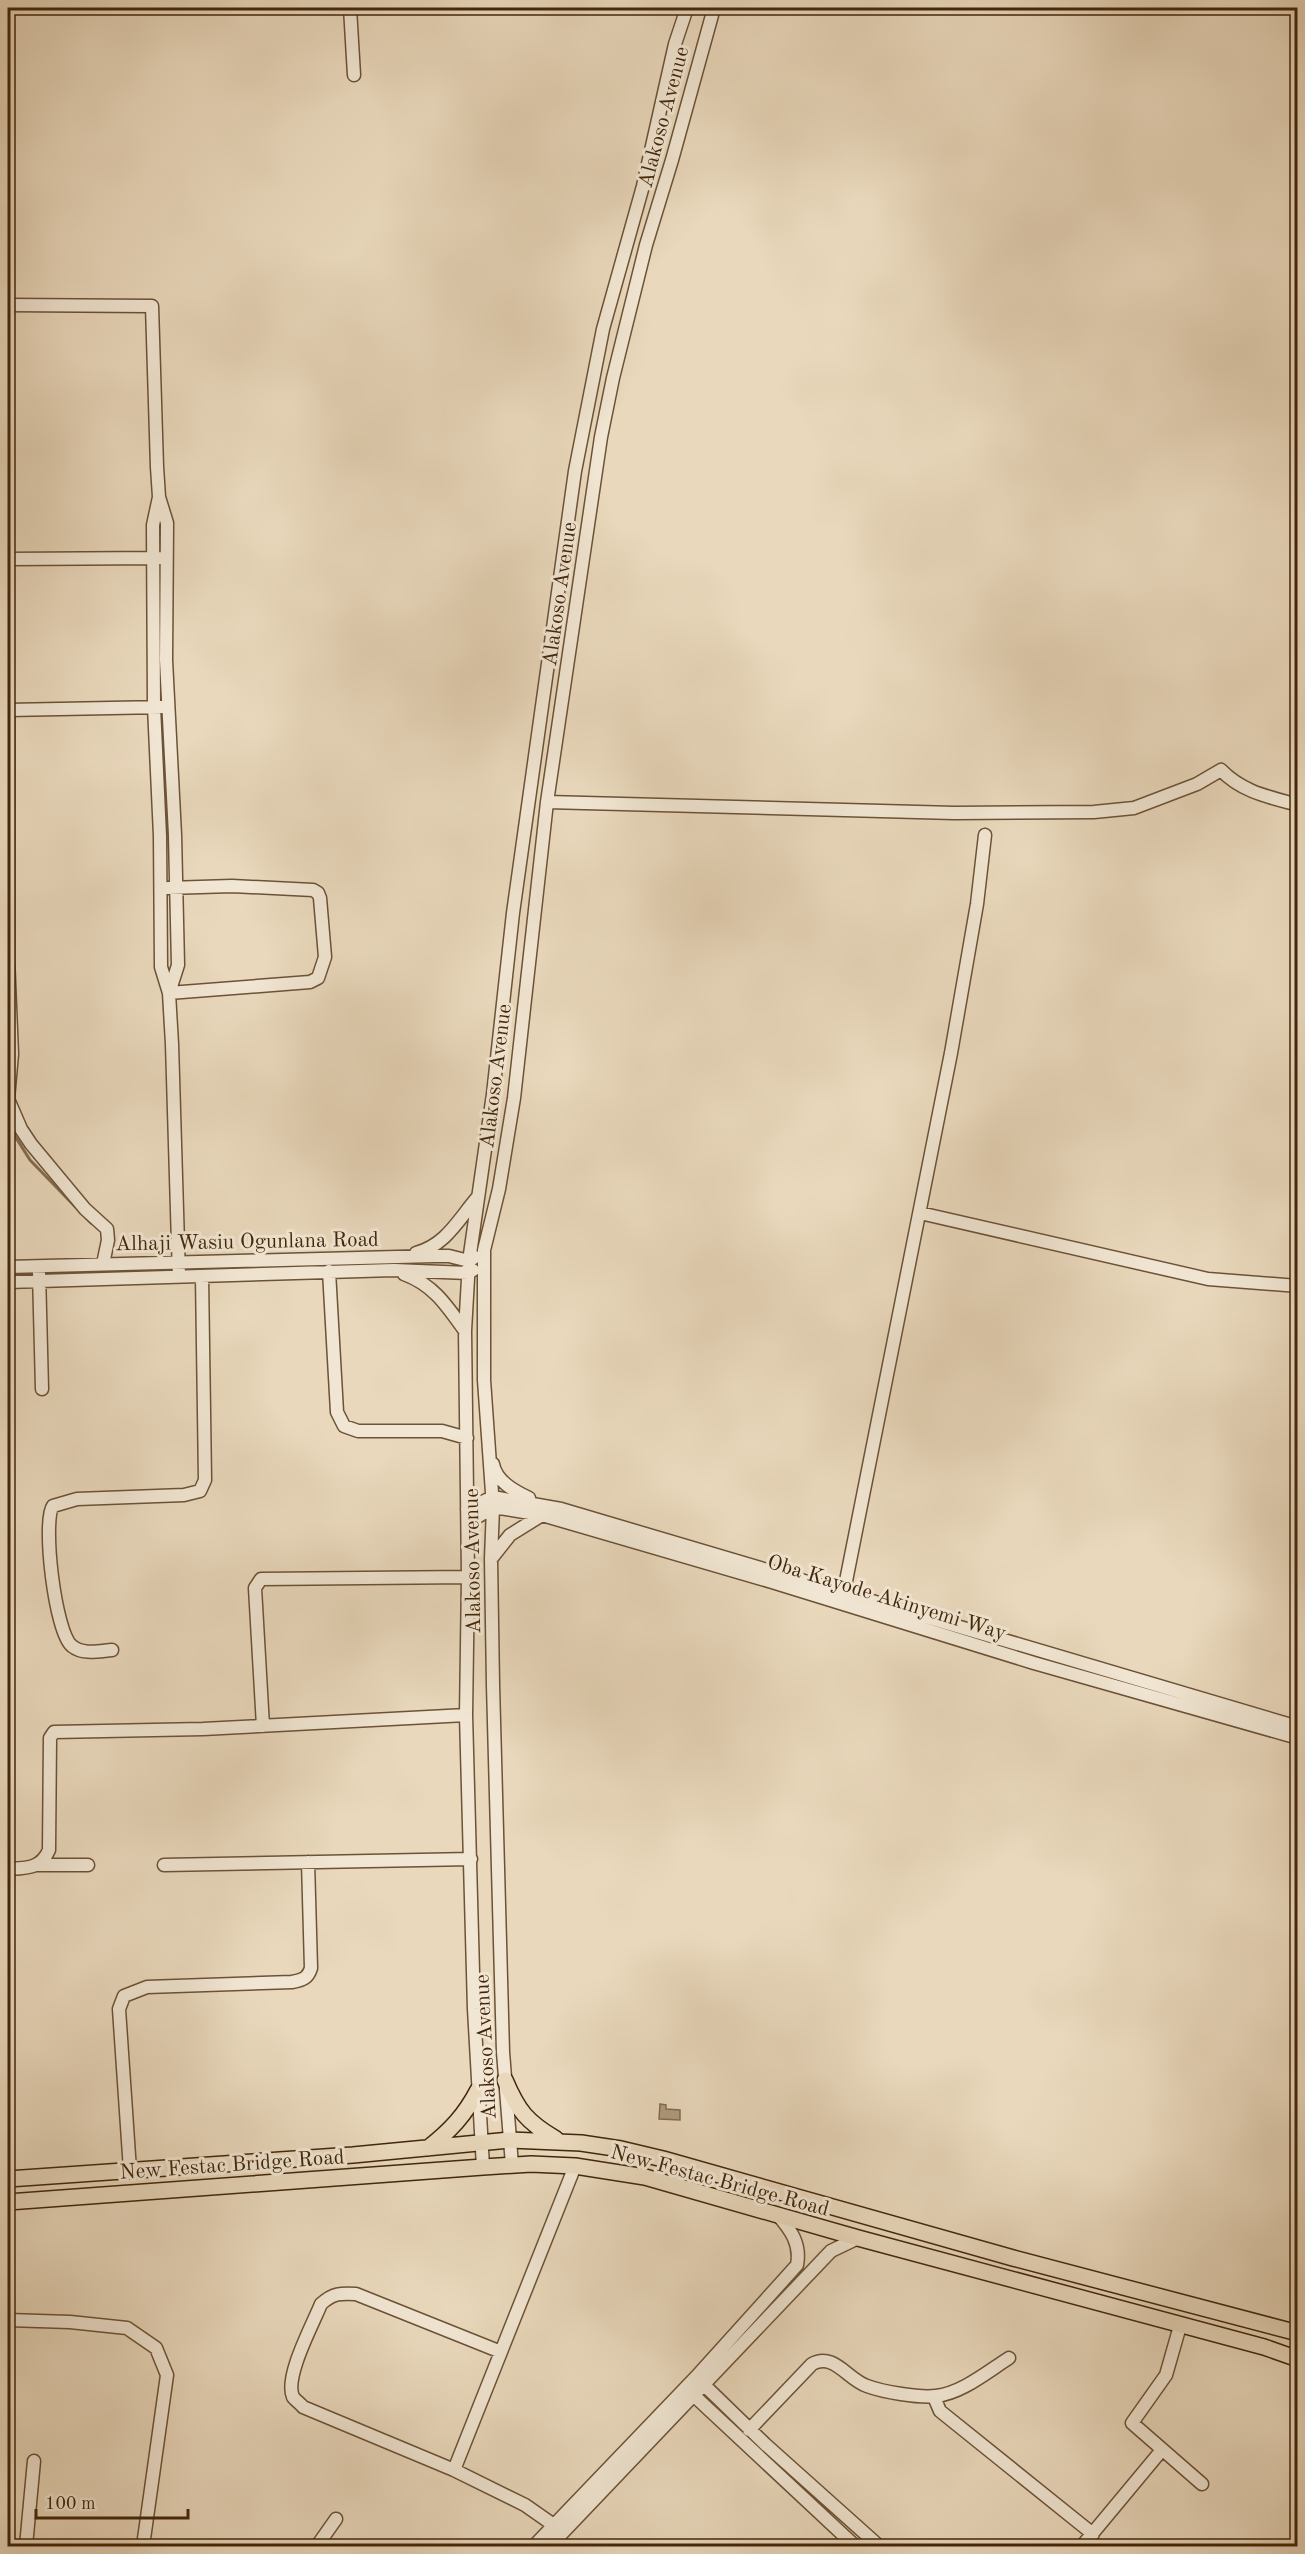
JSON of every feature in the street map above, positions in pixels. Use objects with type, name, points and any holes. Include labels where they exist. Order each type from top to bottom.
[{"type":"main road","points":[[505,2080],[516,2106],[533,2126],[558,2141]]},
{"type":"main road","points":[[428,2148],[452,2130],[467,2111],[478,2090]]},
{"type":"main road","points":[[8,2180],[510,2140],[558,2141],[621,2149],[663,2159],[1099,2281],[1298,2332]]},
{"type":"main road","name":"New Festac Bridge Road","points":[[8,2202],[512,2165],[575,2166],[645,2177],[858,2238],[1264,2347],[1298,2359]]},
{"type":"main road","points":[[187,2167],[187,2188]]},
{"type":"main road","points":[[1099,2281],[1113,2292],[1298,2341]]},
{"type":"main road","points":[[1092,2301],[1111,2299],[1298,2352]]},
{"type":"street","points":[[350,8],[354,75]]},
{"type":"street","name":"Alakoso Avenue","points":[[483,2167],[478,2090],[466,1715],[468,1523],[465,1331],[468,1267],[493,1094],[513,913],[575,471],[603,328],[643,186],[675,44],[687,8]]},
{"type":"street","name":"Alakoso Avenue","points":[[512,2165],[505,2080],[491,1559],[493,1502],[482,1324],[484,1250],[499,1189],[514,1098],[547,802],[601,437],[628,312],[714,8]]},
{"type":"street","points":[[643,186],[664,188]]},
{"type":"street","points":[[8,305],[152,306],[159,497],[167,523],[168,707],[175,835],[178,965],[169,993]]},
{"type":"street","points":[[159,497],[154,513],[154,707],[161,968],[169,993],[178,1277]]},
{"type":"street","points":[[8,559],[167,557]]},
{"type":"street","points":[[103,1264],[108,1240],[107,1229],[85,1209],[31,1144],[8,1099],[12,1054],[8,957],[8,710],[168,707]]},
{"type":"street","points":[[547,802],[943,812],[1094,812],[1134,808],[1197,784],[1221,770],[1252,792],[1298,805]]},
{"type":"street","points":[[844,1591],[964,981],[977,904],[985,835]]},
{"type":"street","points":[[160,888],[243,887],[313,890],[320,898],[325,957],[318,978],[310,982],[169,993]]},
{"type":"street","points":[[401,1257],[426,1250],[444,1239],[478,1197]]},
{"type":"street","points":[[920,1213],[1197,1277],[1298,1286]]},
{"type":"street","points":[[468,1267],[484,1250]]},
{"type":"street","name":"Alhaji Wasiu Ogunlana Road","points":[[8,1268],[449,1256],[468,1267]]},
{"type":"street","points":[[468,1267],[484,1264]]},
{"type":"street","points":[[39,1266],[42,1389]]},
{"type":"street","name":"Alhaji Wasiu Ogunlana Road","points":[[8,1282],[468,1267]]},
{"type":"street","points":[[394,1270],[412,1277],[440,1295],[465,1331]]},
{"type":"street","points":[[329,1271],[337,1412],[344,1426],[358,1431],[442,1431],[467,1438]]},
{"type":"street","points":[[112,1650],[85,1652],[69,1644],[57,1615],[50,1549],[50,1512],[54,1506],[78,1499],[184,1495],[200,1491],[205,1480],[202,1277]]},
{"type":"street","points":[[487,1431],[495,1472],[516,1492],[546,1511],[510,1535],[491,1559]]},
{"type":"street","points":[[467,1509],[493,1502]]},
{"type":"street","points":[[468,1523],[493,1502]]},
{"type":"street","name":"Oba Kayode Akinyemi Way","points":[[493,1502],[546,1511],[844,1591],[1298,1727]]},
{"type":"street","name":"Oba Kayode Akinyemi Way","points":[[546,1511],[1034,1663],[1298,1738]]},
{"type":"street","points":[[263,1726],[255,1588],[261,1579],[468,1577]]},
{"type":"street","points":[[39,1865],[49,1850],[50,1738],[54,1732],[263,1726],[466,1715]]},
{"type":"street","points":[[164,1865],[471,1859]]},
{"type":"street","points":[[130,2170],[119,2009],[124,1996],[147,1987],[303,1980],[311,1968],[308,1862]]},
{"type":"street","points":[[8,1869],[39,1865],[88,1865]]},
{"type":"street","points":[[454,2470],[575,2166]]},
{"type":"street","points":[[700,2381],[797,2265],[800,2254],[796,2240],[777,2213]]},
{"type":"street","points":[[534,2547],[831,2251],[858,2238]]},
{"type":"street","points":[[501,2352],[356,2294],[340,2293],[329,2297],[321,2304],[295,2367],[292,2380],[293,2397],[303,2407],[454,2470],[525,2505],[555,2526]]},
{"type":"street","points":[[8,2320],[70,2322],[127,2328],[156,2348],[167,2375],[143,2547]]},
{"type":"street","points":[[1180,2326],[1166,2375],[1132,2423],[1161,2451],[1202,2484]]},
{"type":"street","points":[[749,2430],[812,2364],[820,2359],[830,2361],[867,2386],[934,2397],[948,2394],[962,2387],[1009,2358]]},
{"type":"street","points":[[700,2381],[749,2430],[879,2547]]},
{"type":"street","points":[[550,2547],[688,2391]]},
{"type":"street","points":[[688,2391],[855,2547]]},
{"type":"street","points":[[934,2397],[940,2411],[1092,2534]]},
{"type":"street","points":[[1082,2547],[1161,2451]]},
{"type":"street","points":[[26,2547],[34,2461]]},
{"type":"street","points":[[317,2547],[336,2518]]},
{"type":"shaded area","points":[[660,2104],[666,2105],[666,2109],[680,2110],[680,2120],[659,2119]]},
{"type":"waterway","points":[[8,1125],[30,1160],[91,1223]]}]
